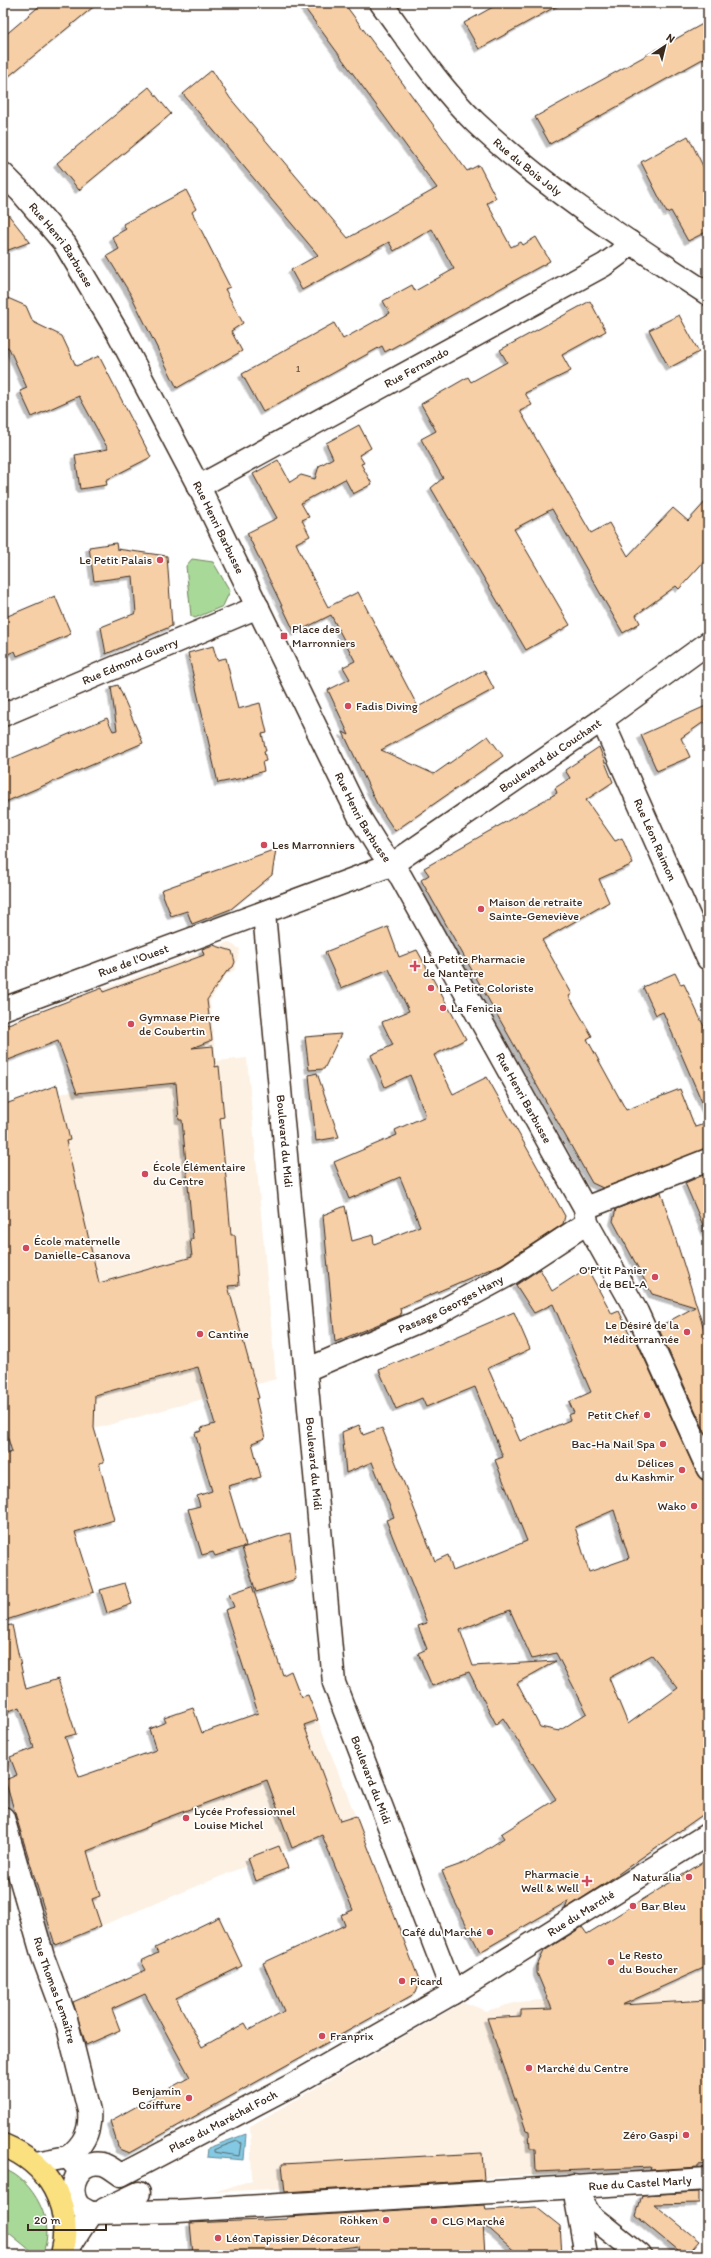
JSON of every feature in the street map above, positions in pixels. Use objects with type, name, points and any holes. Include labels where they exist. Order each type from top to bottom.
[{"type":"main road","points":[[3,2145],[20,2152],[35,2163],[52,2183],[62,2206],[65,2240],[61,2255]]},
{"type":"street","name":"Rue du Bois Joly","points":[[381,3],[440,84],[474,121],[516,159],[630,242],[708,294]]},
{"type":"street","name":"Rue Henri Barbusse","points":[[3,174],[21,192],[65,244],[119,335],[258,607],[360,818],[391,865],[401,877],[637,1312],[708,1469]]},
{"type":"street","name":"Rue Fernando","points":[[198,487],[604,265],[619,254],[630,242]]},
{"type":"street","name":"Rue Edmond Guerry","points":[[3,715],[258,607]]},
{"type":"street","name":"Boulevard du Couchant","points":[[264,913],[391,865],[602,720],[708,643]]},
{"type":"street","name":"Rue Léon Raimon","points":[[602,720],[708,959]]},
{"type":"street","name":"Rue de l'Ouest","points":[[3,1009],[264,913]]},
{"type":"street","name":"Boulevard du Midi","points":[[264,913],[334,1682],[453,1993]]},
{"type":"street","name":"Passage Georges Hany","points":[[306,1370],[438,1314],[508,1276],[586,1216],[708,1160]]},
{"type":"street","name":"Rue Thomas Lemaître","points":[[3,1818],[43,1956],[66,2019],[88,2111],[90,2123],[87,2135],[78,2150],[75,2163]]},
{"type":"street","name":"Rue du Marché","points":[[453,1993],[708,1834]]},
{"type":"street","name":"Place du Maréchal Foch","points":[[75,2163],[89,2165],[102,2164],[121,2175],[292,2085],[453,1993]]},
{"type":"street","points":[[35,2163],[75,2163],[73,2192],[78,2206],[94,2213],[178,2211],[573,2186]]},
{"type":"street","name":"Rue du Castel Marly","points":[[573,2186],[708,2179]]},
{"type":"street","points":[[573,2186],[586,2255]]},
{"type":"street","points":[[573,2186],[590,2215],[640,2255]]},
{"type":"street","points":[[64,2255],[94,2213],[139,2193]]},
{"type":"shaded area","name":"École Élémentaire du Centre","points":[[228,942],[240,949],[235,970],[226,975],[210,1001],[216,1061],[247,1058],[276,1379],[94,1429],[3,1113],[76,1089],[46,1010]]},
{"type":"shaded area","name":"Lycée Professionnel Louise Michel","points":[[308,1695],[357,1820],[55,1945],[11,1802]]},
{"type":"shaded area","name":"Marché du Centre","points":[[708,1968],[708,2166],[214,2192],[252,2180],[250,2126],[464,2002],[486,2011],[518,2002],[662,1989]]},
{"type":"green space","points":[[192,559],[213,562],[230,591],[223,606],[195,618],[191,616],[186,566]]},
{"type":"green space","points":[[3,2169],[14,2174],[24,2182],[40,2205],[45,2218],[47,2231],[46,2244],[41,2255],[36,2255],[3,2228]]},
{"type":"water","points":[[246,2134],[244,2160],[207,2157],[208,2148]]},
{"type":"building","points":[[43,3],[98,3],[3,81],[3,37]]},
{"type":"building","points":[[301,3],[344,3],[467,171],[479,165],[496,198],[487,203],[511,247],[521,242],[523,245],[536,237],[550,261],[385,352],[382,346],[263,412],[242,374],[334,323],[343,339],[390,313],[383,301],[412,285],[415,291],[454,269],[432,229],[394,251],[389,242],[302,290],[291,270],[318,255],[183,94],[212,70],[230,98],[348,238],[437,188]]},
{"type":"building","points":[[500,3],[562,3],[479,49],[464,23]]},
{"type":"building","points":[[708,21],[708,56],[550,144],[535,117]]},
{"type":"building","points":[[149,87],[171,114],[79,190],[57,163]]},
{"type":"building","points":[[688,136],[708,176],[708,231],[688,241],[671,211],[667,213],[641,162]]},
{"type":"building","points":[[186,190],[196,209],[192,212],[230,287],[225,289],[243,323],[231,331],[242,351],[177,388],[131,295],[107,256],[119,249],[112,237],[126,229],[123,224]]},
{"type":"building","points":[[3,208],[30,242],[3,252]]},
{"type":"building","points":[[3,296],[26,306],[33,322],[62,336],[76,366],[99,356],[151,457],[106,480],[107,485],[80,489],[75,455],[108,449],[79,396],[32,417],[20,391],[27,388],[9,348],[3,345]]},
{"type":"building","points":[[590,301],[606,331],[562,355],[571,371],[525,393],[532,405],[520,411],[591,533],[609,523],[628,556],[673,508],[688,521],[708,499],[708,557],[679,589],[676,586],[636,615],[640,623],[623,633],[552,509],[514,529],[570,625],[526,650],[431,488],[443,478],[421,439],[436,431],[421,404],[468,377],[471,382],[507,362],[500,350]]},
{"type":"building","points":[[679,315],[699,352],[669,368],[649,330]]},
{"type":"building","points":[[359,425],[371,448],[359,455],[364,463],[361,464],[372,484],[353,494],[345,479],[301,503],[309,517],[302,520],[310,536],[296,543],[307,567],[328,607],[358,592],[418,707],[484,670],[494,689],[381,750],[434,774],[488,736],[503,756],[395,831],[377,804],[343,732],[349,735],[328,690],[350,679],[343,667],[355,661],[331,615],[295,633],[247,533],[277,518],[253,474],[278,460],[290,482],[301,475],[315,479],[319,466],[333,458],[326,443]]},
{"type":"building","points":[[116,543],[117,549],[167,556],[172,626],[106,654],[101,627],[136,613],[133,576],[94,581],[89,547]]},
{"type":"building","points":[[55,596],[71,634],[17,656],[15,651],[3,656],[3,618]]},
{"type":"building","points":[[213,646],[217,660],[226,658],[238,709],[260,703],[267,733],[262,734],[266,751],[264,751],[266,761],[262,762],[264,771],[247,776],[248,777],[218,783],[188,653]]},
{"type":"building","points":[[118,685],[143,743],[3,803],[3,762],[107,718],[113,731],[117,730],[111,687]]},
{"type":"building","points":[[708,705],[708,719],[681,738],[690,757],[657,771],[641,735]]},
{"type":"building","points":[[599,747],[613,782],[586,800],[615,841],[622,838],[633,864],[599,879],[609,902],[542,940],[572,994],[569,996],[592,1036],[587,1039],[626,1110],[680,1089],[695,1127],[708,1123],[708,1148],[603,1188],[592,1183],[421,880],[429,875],[424,868],[557,793],[555,788],[570,778],[565,770]]},
{"type":"building","points":[[276,849],[272,875],[231,909],[192,924],[187,911],[171,916],[161,890]]},
{"type":"building","points":[[388,927],[399,957],[417,950],[466,1039],[434,1055],[453,1094],[487,1077],[565,1216],[563,1224],[502,1264],[400,1308],[401,1315],[335,1342],[323,1215],[345,1206],[352,1241],[373,1235],[374,1244],[420,1226],[400,1177],[349,1199],[334,1162],[397,1135],[395,1130],[426,1116],[410,1075],[385,1087],[371,1055],[393,1045],[382,1022],[409,1011],[389,969],[341,988],[325,952]]},
{"type":"building","points":[[213,945],[232,951],[235,962],[233,967],[227,971],[207,1000],[212,1040],[192,1048],[213,1046],[215,1067],[219,1066],[224,1117],[220,1118],[231,1235],[235,1235],[239,1285],[228,1286],[259,1398],[256,1399],[265,1438],[252,1443],[261,1477],[228,1486],[246,1546],[215,1556],[213,1552],[202,1555],[188,1509],[200,1506],[197,1496],[212,1491],[195,1433],[202,1431],[201,1428],[215,1424],[198,1367],[95,1395],[94,1428],[104,1462],[99,1463],[114,1520],[75,1532],[94,1592],[3,1621],[3,1455],[12,1452],[3,1421],[3,1105],[57,1085],[70,1140],[66,1141],[99,1283],[192,1257],[190,1239],[193,1239],[182,1120],[179,1120],[176,1083],[77,1093],[58,1041],[3,1062],[3,1026],[102,988],[103,992],[204,955],[202,949]]},
{"type":"building","points":[[675,973],[681,985],[684,984],[708,1035],[708,1116],[663,1012],[656,1015],[643,987]]},
{"type":"building","points":[[341,1034],[324,1069],[309,1070],[305,1037]]},
{"type":"building","points":[[317,1073],[339,1137],[316,1141],[309,1075]]},
{"type":"building","points":[[708,1173],[708,1237],[685,1183]]},
{"type":"building","points":[[661,1192],[708,1342],[708,1439],[658,1327],[695,1307],[652,1294],[613,1221],[616,1209]]},
{"type":"building","points":[[587,1268],[612,1314],[619,1311],[633,1341],[636,1340],[697,1474],[701,1479],[708,1481],[708,1811],[604,1884],[565,1909],[568,1901],[480,1952],[454,1900],[442,1871],[467,1862],[504,1838],[501,1834],[556,1799],[503,1718],[496,1724],[469,1672],[432,1686],[418,1653],[427,1649],[418,1626],[427,1623],[386,1520],[394,1517],[372,1462],[346,1473],[342,1432],[359,1425],[363,1435],[382,1428],[435,1561],[448,1555],[453,1571],[527,1541],[495,1460],[503,1457],[475,1387],[426,1407],[422,1398],[396,1409],[379,1370],[514,1312],[530,1349],[488,1368],[520,1441],[570,1420],[568,1415],[574,1413],[569,1402],[591,1392],[553,1304],[534,1313],[516,1285],[540,1269],[552,1291]],"holes":[[[614,1510],[629,1558],[589,1572],[575,1527]],[[510,1610],[532,1659],[556,1653],[587,1713],[559,1731],[540,1727],[517,1683],[556,1661],[473,1666],[460,1630]],[[652,1655],[678,1688],[628,1724],[609,1678]]]},
{"type":"building","points":[[290,1533],[296,1579],[256,1592],[242,1548]]},
{"type":"building","points":[[125,1583],[132,1604],[107,1613],[100,1590]]},
{"type":"building","points":[[252,1586],[283,1675],[291,1671],[301,1697],[308,1695],[318,1720],[304,1725],[340,1821],[356,1816],[420,1982],[416,1993],[129,2153],[119,2149],[110,2121],[190,2077],[145,1994],[112,2009],[120,2030],[86,2045],[73,2002],[146,1970],[141,1961],[158,1953],[155,1948],[219,1917],[242,1966],[176,1998],[202,2047],[245,2023],[249,2030],[284,2011],[263,1963],[345,1925],[341,1915],[353,1910],[322,1835],[292,1848],[267,1780],[150,1824],[150,1826],[87,1851],[100,1896],[92,1899],[101,1926],[55,1945],[5,1780],[17,1775],[10,1757],[34,1748],[20,1707],[9,1711],[3,1691],[3,1626],[12,1625],[26,1689],[58,1679],[76,1734],[65,1737],[79,1777],[156,1750],[149,1729],[166,1722],[164,1718],[193,1708],[202,1733],[258,1713],[225,1610],[234,1607],[229,1594]]},
{"type":"building","points":[[279,1846],[288,1868],[256,1881],[248,1858]]},
{"type":"building","points":[[708,1859],[708,1966],[622,2005],[708,2000],[708,2164],[698,2165],[698,2167],[650,2170],[651,2167],[536,2172],[535,2148],[530,2148],[529,2131],[526,2130],[487,2018],[521,2016],[521,2010],[552,2009],[537,1973],[537,1966],[544,1951],[582,1927],[587,1934]]},
{"type":"building","points":[[482,2153],[484,2180],[285,2192],[282,2164]]},
{"type":"building","points":[[699,2192],[699,2203],[654,2204],[699,2241],[687,2255],[683,2255],[636,2216],[642,2195]]},
{"type":"building","points":[[485,2205],[486,2210],[536,2207],[560,2226],[562,2255],[519,2255],[483,2223],[485,2255],[359,2255],[358,2246],[312,2252],[313,2255],[193,2255],[190,2223],[287,2219],[287,2217]]},
{"type":"place","name":"Le Petit Palais","points":[[160,560]]},
{"type":"place","name":"Place des Marronniers","points":[[284,636]]},
{"type":"place","name":"Fadis Diving","points":[[348,706]]},
{"type":"place","name":"Les Marronniers","points":[[264,845]]},
{"type":"place","name":"Maison de retraite Sainte-Geneviève","points":[[481,909]]},
{"type":"place","name":"La Petite Pharmacie de Nanterre","points":[[415,966]]},
{"type":"place","name":"La Petite Coloriste","points":[[431,988]]},
{"type":"place","name":"La Fenicia","points":[[443,1008]]},
{"type":"place","name":"Gymnase Pierre de Coubertin","points":[[131,1024]]},
{"type":"place","name":"École Élémentaire du Centre","points":[[145,1174]]},
{"type":"place","name":"École maternelle Danielle-Casanova","points":[[26,1248]]},
{"type":"place","name":"O'P'tit Panier de BEL-A","points":[[655,1277]]},
{"type":"place","name":"Le Désiré de la Méditerrannée","points":[[687,1332]]},
{"type":"place","name":"Cantine","points":[[200,1334]]},
{"type":"place","name":"Petit Chef","points":[[647,1415]]},
{"type":"place","name":"Bac-Ha Nail Spa","points":[[663,1444]]},
{"type":"place","name":"Délices du Kashmir","points":[[682,1470]]},
{"type":"place","name":"Wako","points":[[694,1506]]},
{"type":"place","name":"Lycée Professionnel Louise Michel","points":[[186,1818]]},
{"type":"place","name":"Naturalia","points":[[689,1877]]},
{"type":"place","name":"Pharmacie Well & Well","points":[[587,1881]]},
{"type":"place","name":"Bar Bleu","points":[[633,1906]]},
{"type":"place","name":"Café du Marché","points":[[490,1932]]},
{"type":"place","name":"Le Resto du Boucher","points":[[611,1962]]},
{"type":"place","name":"Picard","points":[[402,1981]]},
{"type":"place","name":"Franprix","points":[[322,2036]]},
{"type":"place","name":"Marché du Centre","points":[[529,2068]]},
{"type":"place","name":"Benjamin Coiffure","points":[[189,2098]]},
{"type":"place","name":"Zéro Gaspi","points":[[686,2135]]},
{"type":"place","name":"Röhken","points":[[386,2220]]},
{"type":"place","name":"CLG Marché","points":[[434,2221]]},
{"type":"place","name":"Léon Tapissier Décorateur","points":[[218,2238]]}]
